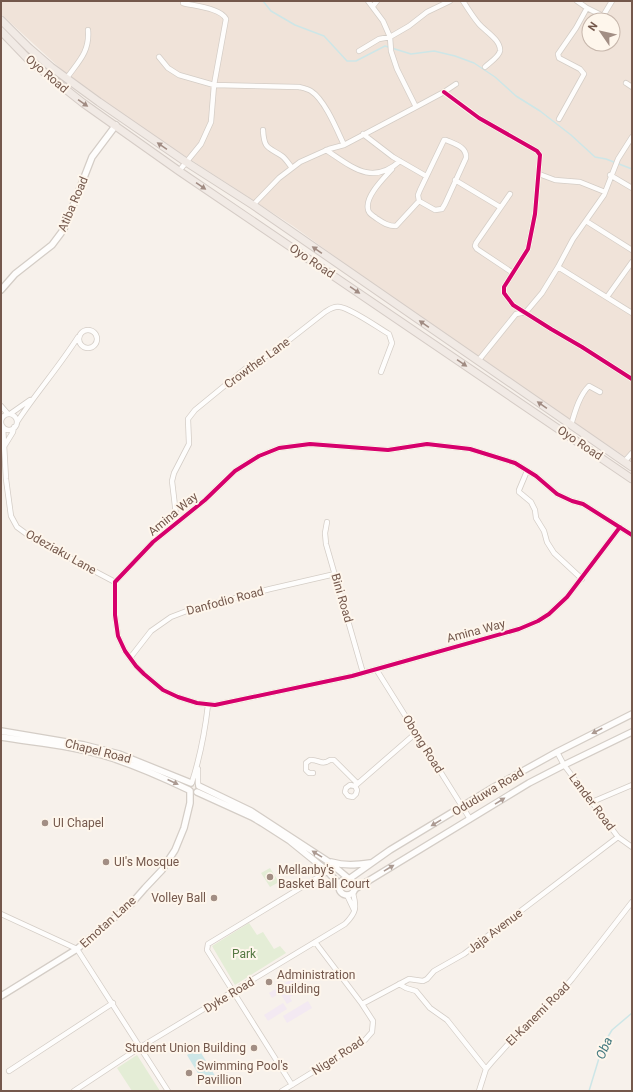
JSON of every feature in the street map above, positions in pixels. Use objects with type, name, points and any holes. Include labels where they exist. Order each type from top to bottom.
[{"type":"highway","name":"Oyo Road","points":[[1,20],[50,67],[122,119],[253,205],[632,467]]},
{"type":"highway","name":"Oyo Road","points":[[1,31],[30,61],[77,99],[116,125],[179,171],[632,479]]},
{"type":"highway","points":[[44,73],[50,67]]},
{"type":"street","points":[[368,1],[380,16],[390,37],[391,51],[395,64],[416,107]]},
{"type":"street","points":[[373,6],[377,1]]},
{"type":"street","points":[[359,51],[379,39],[390,37],[427,12],[450,1]]},
{"type":"street","points":[[463,1],[479,24],[499,45],[500,51],[485,67]]},
{"type":"street","points":[[580,2],[586,8],[602,16],[612,1]]},
{"type":"street","points":[[179,171],[201,144],[211,122],[214,85],[226,19],[224,15],[218,11],[184,3]]},
{"type":"street","points":[[559,119],[584,74],[580,69],[559,58],[558,54],[576,28],[586,8]]},
{"type":"street","points":[[66,79],[87,49],[89,40],[88,30]]},
{"type":"street","points":[[159,57],[168,68],[179,75],[214,85],[299,87],[311,91],[320,100],[334,122],[344,145]]},
{"type":"street","points":[[626,83],[632,88]]},
{"type":"street","points":[[253,205],[280,178],[300,162],[326,150],[344,145],[444,92],[456,84]]},
{"type":"street","points":[[444,92],[478,118],[537,151],[540,155],[535,214],[528,249],[504,287],[504,293],[513,304],[632,380]]},
{"type":"street","name":"Atiba Road","points":[[1,290],[15,274],[52,245],[64,229],[92,157],[116,125]]},
{"type":"street","points":[[263,130],[268,148],[283,156],[292,168]]},
{"type":"street","points":[[363,134],[400,161],[426,176]]},
{"type":"street","points":[[478,361],[516,314],[526,312],[542,293],[558,268],[573,239],[605,192],[610,175],[632,137]]},
{"type":"street","points":[[446,140],[464,149],[466,152],[466,158],[442,209],[436,210],[419,201],[418,195],[442,143],[446,140]]},
{"type":"street","points":[[326,150],[356,169],[365,172],[376,174],[392,169]]},
{"type":"street","points":[[400,161],[372,192],[368,204],[368,210],[370,214],[384,224],[396,226],[419,201]]},
{"type":"street","points":[[539,174],[556,180],[580,182],[605,192]]},
{"type":"street","points":[[610,175],[632,188]]},
{"type":"street","points":[[455,180],[500,207]]},
{"type":"street","points":[[510,194],[475,246],[477,249],[513,273]]},
{"type":"street","points":[[586,221],[632,250]]},
{"type":"street","points":[[607,297],[632,262]]},
{"type":"street","points":[[558,268],[632,313]]},
{"type":"street","name":"Crowther Lane","points":[[177,524],[172,481],[174,473],[189,444],[188,419],[195,410],[245,369],[279,348],[325,312],[332,308],[338,307],[350,311],[389,334],[392,343],[380,372]]},
{"type":"street","points":[[33,397],[2,418],[1,421],[4,427],[9,429],[14,427],[33,397],[62,362],[78,337],[82,331],[89,329],[95,333],[97,340],[93,346],[86,348],[80,344],[78,337]]},
{"type":"street","points":[[571,425],[577,407],[586,389],[589,386],[600,392]]},
{"type":"street","points":[[1,406],[9,414],[14,415],[17,422]]},
{"type":"street","name":"Odeziaku Lane","points":[[4,427],[6,479],[11,516],[17,527],[32,538],[116,582]]},
{"type":"street","name":"Odeziaku Lane","points":[[5,445],[13,432],[14,427]]},
{"type":"street","name":"Amina Way","points":[[620,527],[567,597],[556,608],[538,621],[519,630],[363,673],[289,690],[215,705],[197,703],[163,690],[144,674],[130,658],[118,636],[115,607],[116,582],[153,542],[177,524],[235,471],[258,456],[279,448],[310,444],[388,450],[427,444],[470,449],[515,463],[558,494],[572,501],[583,504],[620,527],[632,535]]},
{"type":"street","points":[[624,462],[632,453]]},
{"type":"street","points":[[528,471],[519,490],[520,492],[531,502],[535,510],[536,518],[544,531],[547,542],[554,554],[582,579]]},
{"type":"street","name":"Bini Road","points":[[327,522],[325,533],[326,544],[363,673]]},
{"type":"street","name":"Danfodio Road","points":[[130,658],[151,631],[171,617],[192,609],[335,574]]},
{"type":"street","name":"Obong Road","points":[[376,669],[470,819]]},
{"type":"street","points":[[194,788],[208,705]]},
{"type":"street","name":"Oduduwa Road","points":[[348,879],[390,850],[494,787],[557,752],[632,714]]},
{"type":"street","name":"Chapel Road","points":[[1,731],[84,745],[120,754],[252,816],[290,841],[327,871],[339,884]]},
{"type":"street","name":"Oduduwa Road","points":[[354,891],[529,783],[632,732]]},
{"type":"street","points":[[313,773],[309,773],[306,770],[306,763],[310,760],[316,759],[322,763],[326,763],[330,760],[334,760],[356,784],[416,733]]},
{"type":"street","name":"Chapel Road","points":[[1,737],[83,750],[112,758],[251,810],[335,866],[348,879]]},
{"type":"street","name":"Lander Road","points":[[557,752],[564,765],[618,837],[632,846]]},
{"type":"street","points":[[592,802],[632,785]]},
{"type":"street","name":"Emotan Lane","points":[[168,1091],[139,1048],[113,1003],[77,949],[131,904],[162,870],[180,839],[194,788]]},
{"type":"street","name":"Jaja Avenue","points":[[362,1004],[409,980],[423,981],[434,971],[464,954],[618,837]]},
{"type":"street","points":[[329,862],[351,866],[372,863]]},
{"type":"street","points":[[292,1085],[207,950],[208,944],[335,866]]},
{"type":"street","points":[[348,879],[354,881],[355,911],[346,895],[341,892],[339,888],[339,884],[342,880],[348,879]]},
{"type":"street","points":[[346,895],[354,891]]},
{"type":"street","name":"El-Kanemi Road","points":[[478,1091],[486,1069],[509,1043],[553,1002],[632,902]]},
{"type":"street","name":"Dyke Road","points":[[74,1091],[139,1048],[345,924],[355,911]]},
{"type":"street","points":[[1,914],[77,949]]},
{"type":"street","points":[[315,942],[362,1004]]},
{"type":"street","points":[[1,996],[77,949]]},
{"type":"street","points":[[399,984],[416,991],[430,1008],[447,1020],[486,1069]]},
{"type":"street","points":[[9,1071],[113,1003]]},
{"type":"street","name":"Niger Road","points":[[282,1091],[365,1040],[372,1032],[373,1021],[362,1004]]},
{"type":"shaded area","points":[[1,1],[632,1],[632,461],[504,377],[293,226],[85,91],[1,14]]},
{"type":"shaded area","points":[[298,975],[301,980],[294,984],[300,991],[290,997],[292,1001],[287,1004],[280,993],[272,998],[269,993]]},
{"type":"shaded area","points":[[308,1001],[312,1008],[287,1023],[283,1016]]},
{"type":"shaded area","points":[[283,1003],[287,1009],[268,1021],[264,1015]]},
{"type":"green space","name":"Mellanby's Basket Ball Court","points":[[270,868],[279,882],[270,887],[261,873]]},
{"type":"green space","name":"Park","points":[[249,923],[257,935],[263,932],[274,949],[280,946],[286,953],[235,985],[212,946]]},
{"type":"green space","points":[[137,1055],[160,1091],[132,1091],[117,1068]]},
{"type":"water","points":[[198,1048],[217,1079],[205,1085],[187,1055]]},
{"type":"waterway","points":[[263,1],[271,11],[295,25],[324,36],[347,61],[356,61],[385,46],[411,54],[434,51],[455,56],[474,63],[495,77],[516,96],[540,111],[571,135],[595,157],[606,159],[632,169]]},
{"type":"waterway","name":"Oba","points":[[589,1091],[603,1045],[612,1030],[632,1013]]},
{"type":"cycle path","points":[[444,92],[479,118],[537,151],[540,155],[535,214],[528,249],[504,287],[504,293],[513,305],[632,379]]},
{"type":"cycle path","points":[[620,527],[567,597],[549,614],[538,621],[519,629],[352,676],[215,705],[197,703],[163,690],[144,674],[125,651],[118,636],[115,615],[115,582],[153,542],[205,500],[235,471],[259,456],[279,448],[310,444],[388,450],[427,444],[470,449],[515,463],[536,476],[557,494],[583,504],[632,535]]},
{"type":"place","name":"UI Chapel","points":[[45,823]]},
{"type":"place","name":"UI's Mosque","points":[[106,862]]},
{"type":"place","name":"Mellanby's Basket Ball Court","points":[[270,877]]},
{"type":"place","name":"Volley Ball","points":[[214,898]]},
{"type":"place","name":"Administration Building","points":[[269,982]]},
{"type":"place","name":"Student Union Building","points":[[254,1048]]},
{"type":"place","name":"Swimming Pool's Pavillion","points":[[189,1073]]}]
